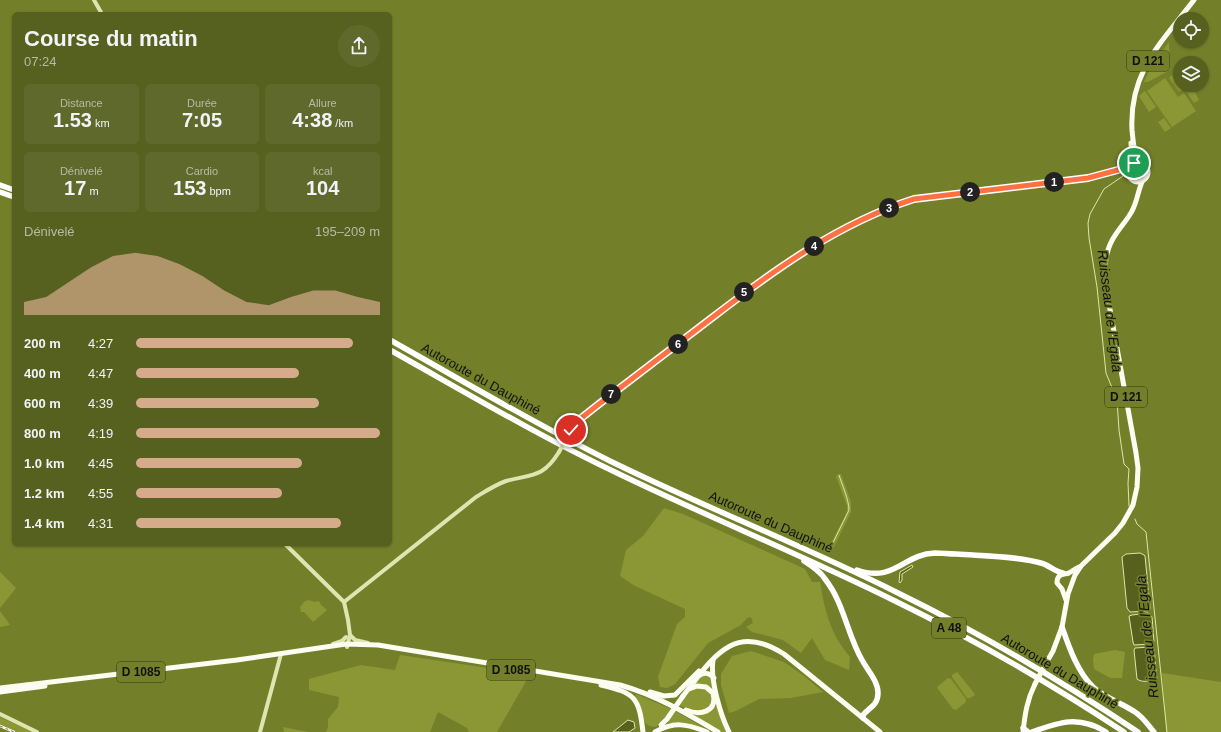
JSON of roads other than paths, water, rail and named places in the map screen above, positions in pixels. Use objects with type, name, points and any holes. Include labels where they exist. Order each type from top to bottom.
[{"type":"highway","points":[[0,185],[12,189]]},
{"type":"highway","points":[[0,192],[12,196]]},
{"type":"highway","name":"Autoroute du Dauphiné","points":[[392,341],[520,414],[609,460],[896,592],[968,629],[1059,681],[1138,732]]},
{"type":"highway","name":"Autoroute du Dauphiné","points":[[392,351],[519,423],[638,484],[866,587],[951,629],[1048,684],[1124,732]]},
{"type":"highway","points":[[766,541],[810,565],[822,574],[830,585],[844,616],[853,643],[862,661],[876,682],[878,690],[876,704],[865,712],[863,718]]},
{"type":"highway","points":[[830,561],[864,572],[880,574],[892,570],[922,555],[942,553],[988,556],[1038,562],[1065,573]]},
{"type":"highway","points":[[1062,627],[1079,668],[1092,686],[1102,694],[1135,712],[1154,732]]},
{"type":"highway","points":[[1032,732],[1056,723],[1068,721],[1090,724],[1106,732]]},
{"type":"main road","name":"D 121","points":[[1130,166],[1132,107],[1139,78],[1153,54],[1194,0]]},
{"type":"main road","name":"D 121","points":[[1132,134],[1135,153],[1140,162]]},
{"type":"main road","points":[[1133,182],[1142,182],[1146,178],[1148,170],[1144,164],[1140,162],[1130,166],[1128,175],[1133,182],[1136,191],[1136,199]]},
{"type":"main road","name":"D 121","points":[[1073,580],[1081,566],[1115,533],[1123,523],[1133,505],[1137,487],[1138,468],[1136,453],[1104,274],[1108,249],[1115,234],[1133,210],[1142,182]]},
{"type":"main road","name":"D 121","points":[[1065,573],[1081,566]]},
{"type":"main road","points":[[1025,731],[1026,706],[1029,695],[1053,651],[1062,627],[1073,580],[1071,576],[1065,573],[1059,576],[1057,581],[1058,586],[1062,589],[1067,602]]},
{"type":"main road","points":[[1062,589],[1070,588]]},
{"type":"main road","name":"D 1085","points":[[0,688],[281,655],[347,641],[632,688],[664,701],[718,732]]},
{"type":"main road","name":"D 1085","points":[[0,692],[281,655],[320,648],[347,641],[378,648],[603,683],[663,704],[712,732]]},
{"type":"main road","points":[[632,688],[664,696],[674,695],[722,650],[738,643],[755,642],[765,644],[784,654],[880,732]]},
{"type":"main road","points":[[654,732],[667,719],[713,658]]},
{"type":"main road","points":[[713,658],[712,666],[721,711],[729,732]]},
{"type":"main road","points":[[700,675],[707,673],[714,678]]},
{"type":"main road","points":[[603,683],[629,694],[634,698],[639,708],[643,732]]},
{"type":"main road","points":[[664,701],[695,713],[705,712],[711,707],[714,696],[708,688],[696,686],[688,690]]},
{"type":"main road","points":[[654,732],[674,725],[691,727],[707,732]]},
{"type":"street","points":[[94,0],[101,12]]},
{"type":"street","points":[[344,602],[476,497],[498,484],[542,472],[551,464],[571,430],[580,419],[754,285],[805,252],[854,224],[896,204],[914,199],[1088,178],[1130,166]]},
{"type":"street","points":[[1113,171],[1122,171],[1128,175]]},
{"type":"street","points":[[287,546],[344,602],[349,629],[347,641],[355,640],[378,645]]},
{"type":"street","points":[[260,732],[281,655]]},
{"type":"street","points":[[0,714],[37,732]]},
{"type":"water","points":[[1140,553],[1145,556],[1150,610],[1130,612],[1127,608],[1122,557],[1126,554]]},
{"type":"water","points":[[912,565],[913,567],[902,574],[902,580],[900,583],[900,572]]},
{"type":"water","points":[[1148,613],[1152,617],[1154,642],[1150,644],[1134,645],[1129,616]]},
{"type":"water","points":[[1135,648],[1154,648],[1157,679],[1141,681],[1137,679],[1134,650]]},
{"type":"water","points":[[628,720],[634,722],[635,728],[629,732],[613,732]]},
{"type":"waterway","name":"Ruisseau de l'Egala","points":[[1123,176],[1104,189],[1090,214],[1088,223],[1097,287],[1106,373],[1117,400],[1119,430],[1124,464],[1129,469],[1129,506]]},
{"type":"waterway","points":[[828,553],[849,510],[847,497],[839,475]]},
{"type":"waterway","name":"Ruisseau de l'Egala","points":[[1135,519],[1137,524],[1146,532],[1167,732]]},
{"type":"railway","points":[[0,726],[14,732]]}]
